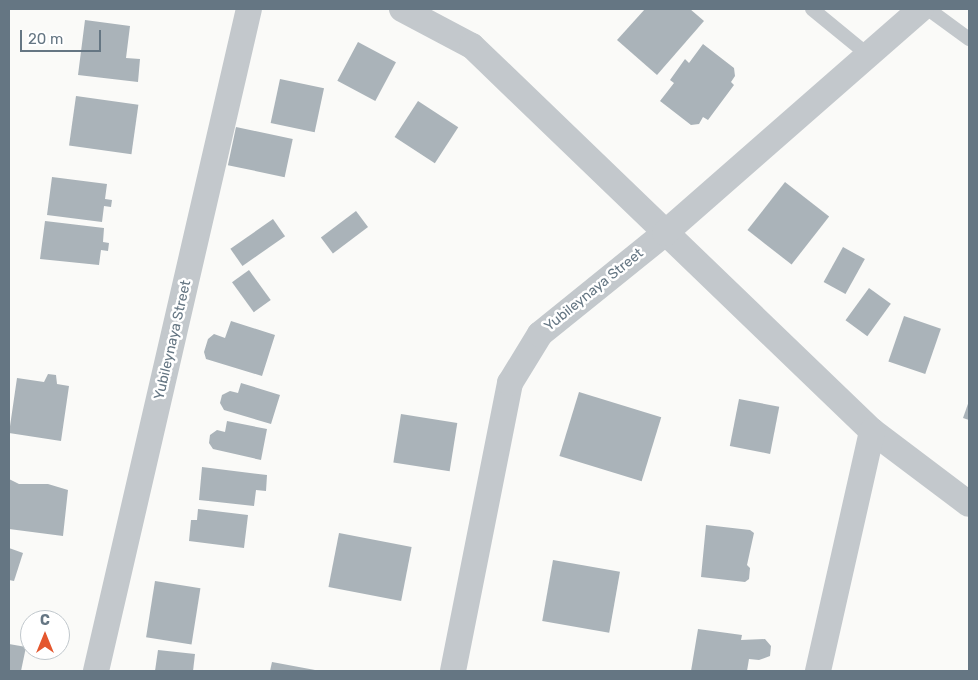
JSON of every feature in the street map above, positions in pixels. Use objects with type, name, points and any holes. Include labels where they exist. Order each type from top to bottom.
[{"type":"street","name":"Yubileynaya Street","points":[[96,671],[249,9]]},
{"type":"street","points":[[402,9],[472,46],[872,431],[969,504]]},
{"type":"street","name":"Yubileynaya Street","points":[[453,671],[510,383],[540,334],[665,233],[921,9]]},
{"type":"street","points":[[818,671],[872,431]]},
{"type":"lane","points":[[812,9],[868,55]]},
{"type":"lane","points":[[928,9],[969,39]]},
{"type":"building","points":[[645,9],[690,9],[704,21],[657,75],[617,40]]},
{"type":"building","points":[[85,20],[130,26],[126,58],[140,59],[138,82],[78,75]]},
{"type":"building","points":[[358,42],[396,62],[375,101],[337,81]]},
{"type":"building","points":[[703,44],[734,68],[735,76],[731,82],[734,85],[708,120],[703,117],[699,124],[691,125],[660,101],[674,83],[670,80],[685,59],[689,63]]},
{"type":"building","points":[[280,79],[324,88],[315,132],[271,123]]},
{"type":"building","points":[[76,96],[138,105],[131,154],[69,146]]},
{"type":"building","points":[[418,101],[458,127],[435,163],[395,137]]},
{"type":"building","points":[[236,127],[293,139],[285,177],[228,165]]},
{"type":"building","points":[[52,177],[107,184],[105,199],[112,200],[111,207],[104,206],[102,222],[47,215]]},
{"type":"building","points":[[785,182],[829,216],[792,265],[747,230]]},
{"type":"building","points":[[356,211],[368,227],[333,253],[321,237]]},
{"type":"building","points":[[273,219],[285,236],[242,266],[230,249]]},
{"type":"building","points":[[45,221],[104,228],[103,242],[109,243],[108,251],[101,250],[99,265],[40,259]]},
{"type":"building","points":[[843,247],[865,259],[845,294],[824,282]]},
{"type":"building","points":[[249,270],[271,300],[254,312],[232,282]]},
{"type":"building","points":[[869,288],[891,304],[867,336],[845,320]]},
{"type":"building","points":[[904,316],[941,329],[925,374],[888,361]]},
{"type":"building","points":[[231,321],[275,335],[262,376],[206,359],[204,352],[208,339],[214,334],[225,338]]},
{"type":"building","points":[[48,374],[56,375],[57,384],[69,386],[61,441],[9,433],[17,378],[44,382]]},
{"type":"building","points":[[241,383],[280,395],[271,424],[224,410],[220,403],[222,395],[230,391],[238,393]]},
{"type":"building","points":[[579,392],[661,417],[642,481],[559,456]]},
{"type":"building","points":[[739,399],[779,407],[770,454],[730,446]]},
{"type":"building","points":[[969,401],[969,420],[963,418]]},
{"type":"building","points":[[401,414],[457,423],[450,471],[393,462]]},
{"type":"building","points":[[227,421],[267,429],[261,460],[213,449],[209,443],[210,435],[217,430],[225,432]]},
{"type":"building","points":[[202,467],[267,475],[266,491],[256,490],[254,506],[199,500]]},
{"type":"building","points":[[9,479],[19,484],[48,484],[68,490],[63,536],[9,529]]},
{"type":"building","points":[[198,509],[248,515],[244,548],[189,541],[191,520],[197,520]]},
{"type":"building","points":[[706,525],[750,530],[754,533],[747,565],[750,568],[749,579],[745,582],[701,577]]},
{"type":"building","points":[[339,533],[412,547],[401,601],[329,587]]},
{"type":"building","points":[[9,548],[23,553],[14,581],[9,580]]},
{"type":"building","points":[[553,560],[620,572],[609,633],[542,621]]},
{"type":"building","points":[[155,581],[200,588],[192,644],[146,637]]},
{"type":"building","points":[[698,629],[742,635],[741,640],[765,639],[771,646],[770,656],[759,660],[749,659],[747,671],[691,671]]},
{"type":"building","points":[[9,644],[20,646],[20,660],[23,660],[21,671],[9,671]]},
{"type":"building","points":[[158,650],[195,654],[193,671],[155,671]]},
{"type":"building","points":[[272,662],[315,670],[315,671],[270,671]]}]
